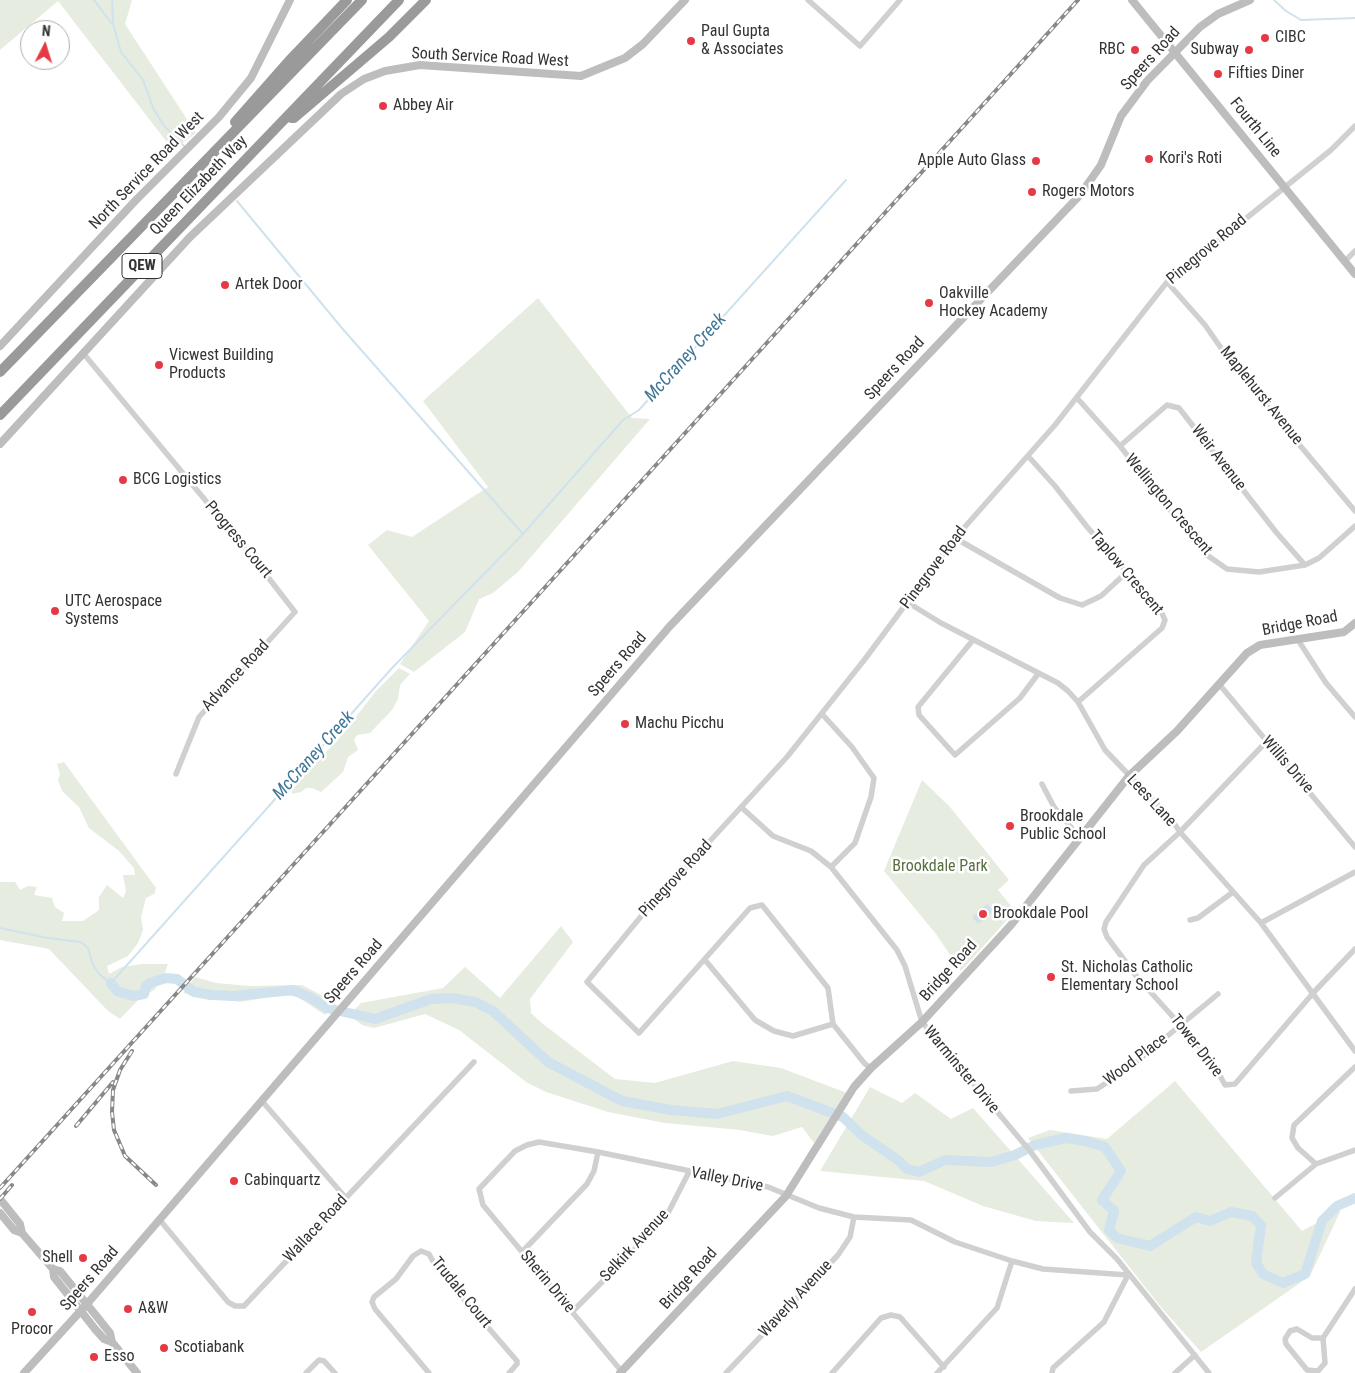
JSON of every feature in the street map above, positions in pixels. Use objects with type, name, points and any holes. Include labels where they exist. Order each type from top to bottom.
[{"type":"highway","points":[[159,210],[288,62],[347,0]]},
{"type":"highway","name":"Queen Elizabeth Way","points":[[0,372],[362,0]]},
{"type":"highway","name":"Queen Elizabeth Way","points":[[0,415],[399,0]]},
{"type":"highway","points":[[285,118],[294,118],[389,38],[426,0]]},
{"type":"street","name":"North Service Road West","points":[[0,346],[136,200],[219,117],[251,78],[290,0]]},
{"type":"street","name":"South Service Road West","points":[[0,444],[190,237],[341,94],[364,79],[385,71],[420,65],[581,76],[625,58],[643,44],[685,0]]},
{"type":"street","points":[[808,0],[860,46],[900,0]]},
{"type":"street","name":"Fourth Line","points":[[1132,0],[1346,260],[1355,274]]},
{"type":"street","name":"Speers Road","points":[[24,1373],[81,1311],[670,626],[1080,195],[1095,175],[1132,98],[1200,27],[1218,14],[1250,0]]},
{"type":"street","name":"Pinegrove Road","points":[[705,960],[639,1033],[587,982],[643,914],[741,807],[822,714],[954,538],[1077,398],[1167,282],[1331,150],[1355,126]]},
{"type":"street","points":[[1346,260],[1355,251]]},
{"type":"street","name":"Maplehurst Avenue","points":[[1167,282],[1205,325],[1235,368],[1355,511]]},
{"type":"street","name":"Progress Court","points":[[83,353],[250,554],[295,612]]},
{"type":"street","name":"Wellington Crescent","points":[[1077,398],[1120,446],[1204,553],[1227,569],[1260,572],[1306,565],[1319,558],[1355,526]]},
{"type":"street","name":"Weir Avenue","points":[[1120,446],[1167,405],[1179,408],[1276,532],[1306,565]]},
{"type":"street","name":"Taplow Crescent","points":[[1028,456],[1056,486],[1088,528],[1161,610],[1165,620],[1162,628],[1078,702]]},
{"type":"street","points":[[954,538],[1060,598],[1082,605],[1101,596],[1127,572]]},
{"type":"street","name":"Lees Lane","points":[[907,602],[941,623],[1058,683],[1078,702],[1105,750],[1171,819],[1180,832],[1261,923],[1314,992],[1355,1051]]},
{"type":"street","name":"Advance Road","points":[[176,774],[199,717],[295,612]]},
{"type":"street","name":"Bridge Road","points":[[621,1373],[786,1196],[842,1110],[854,1087],[871,1068],[922,1022],[1011,925],[1128,776],[1177,731],[1247,653],[1260,645],[1344,632],[1355,623]]},
{"type":"street","points":[[973,640],[918,707],[919,715],[955,755],[1020,698],[1038,674]]},
{"type":"street","points":[[1298,640],[1326,683],[1355,718]]},
{"type":"street","name":"Willis Drive","points":[[1219,684],[1266,742],[1301,779],[1355,847]]},
{"type":"street","points":[[822,714],[852,747],[874,778],[871,797],[855,843],[831,868]]},
{"type":"street","points":[[1180,832],[1266,742]]},
{"type":"street","points":[[1042,784],[1054,807],[1080,838]]},
{"type":"street","name":"Warminster Drive","points":[[741,807],[773,836],[811,851],[831,868],[897,950],[905,966],[922,1022],[1030,1151],[1090,1232],[1117,1259],[1128,1276],[1209,1373]]},
{"type":"street","name":"Tower Drive","points":[[1180,832],[1144,865],[1106,922],[1104,929],[1107,937],[1137,977],[1211,1059],[1225,1085],[1235,1084],[1314,992]]},
{"type":"street","points":[[1261,923],[1355,872]]},
{"type":"street","points":[[1190,920],[1198,918],[1233,892]]},
{"type":"street","points":[[833,1024],[793,1036],[774,1031],[755,1020],[705,960],[750,908],[762,905],[828,988],[833,1024],[865,1064],[871,1068]]},
{"type":"street","points":[[1314,992],[1355,949]]},
{"type":"street","name":"Wood Place","points":[[1071,1091],[1097,1089],[1129,1068],[1218,994]]},
{"type":"street","name":"Wallace Road","points":[[159,1219],[228,1302],[235,1306],[244,1306],[474,1062]]},
{"type":"street","points":[[1316,1164],[1298,1148],[1292,1138],[1294,1126],[1355,1067]]},
{"type":"street","points":[[262,1101],[345,1197]]},
{"type":"street","name":"Valley Drive","points":[[479,1188],[515,1151],[539,1142],[598,1152],[768,1187],[818,1208],[854,1217],[911,1220],[955,1242],[1012,1262]]},
{"type":"street","points":[[1275,1198],[1316,1164],[1355,1150]]},
{"type":"street","points":[[522,1252],[587,1184],[594,1171],[598,1152]]},
{"type":"street","name":"Selkirk Avenue","points":[[572,1312],[668,1213],[689,1172]]},
{"type":"street","name":"Sherin Drive","points":[[479,1188],[483,1205],[621,1373]]},
{"type":"street","points":[[0,1199],[20,1224],[22,1232],[53,1269],[54,1277],[104,1339],[112,1342]]},
{"type":"street","points":[[0,1213],[14,1230],[22,1232]]},
{"type":"street","name":"Waverly Avenue","points":[[726,1373],[838,1255],[850,1237],[854,1217]]},
{"type":"street","name":"Trudale Court","points":[[429,1373],[375,1309],[372,1302],[374,1297],[396,1279],[413,1256],[421,1251],[429,1254],[436,1266],[515,1358],[517,1364],[509,1373]]},
{"type":"street","points":[[937,1373],[997,1308],[1012,1262],[1043,1269],[1128,1276],[1104,1322],[1053,1368],[1052,1373]]},
{"type":"street","points":[[53,1269],[60,1271],[87,1304],[110,1333],[112,1342],[138,1373]]},
{"type":"street","points":[[1323,1338],[1312,1338],[1297,1329],[1290,1330],[1285,1339],[1286,1344],[1306,1370],[1314,1372],[1324,1366],[1323,1338],[1355,1289]]},
{"type":"street","points":[[832,1373],[882,1318],[891,1315],[900,1317],[944,1366]]},
{"type":"street","points":[[1175,1373],[1195,1355]]},
{"type":"street","points":[[306,1373],[319,1360],[324,1361],[334,1373]]},
{"type":"green space","points":[[0,0],[132,0],[125,24],[196,133],[173,150],[58,1],[36,20],[20,20],[20,33],[0,50]]},
{"type":"green space","points":[[538,298],[632,418],[650,419],[518,572],[493,593],[479,599],[465,632],[414,672],[400,664],[429,621],[368,545],[387,530],[412,537],[488,487],[423,401]]},
{"type":"green space","points":[[399,668],[410,674],[400,685],[398,699],[392,710],[370,733],[357,735],[354,740],[358,750],[348,757],[343,772],[321,792],[312,788],[306,788],[301,792],[292,794],[292,790],[310,768],[337,741],[376,691]]},
{"type":"green space","points":[[64,762],[156,888],[154,894],[146,898],[141,917],[143,930],[138,943],[128,956],[107,966],[109,974],[122,967],[142,964],[168,964],[163,978],[154,990],[139,999],[120,1019],[108,1011],[49,949],[0,940],[0,882],[15,882],[20,890],[28,886],[37,887],[34,895],[52,898],[55,907],[64,913],[62,921],[83,921],[99,910],[99,897],[107,885],[123,898],[126,891],[123,875],[135,875],[134,868],[119,851],[89,828],[79,807],[62,791],[58,780],[60,774],[57,764]]},
{"type":"green space","name":"Brookdale Park","points":[[922,780],[950,807],[1009,880],[998,890],[1015,911],[961,971],[936,934],[884,871]]},
{"type":"green space","points":[[561,926],[573,942],[530,999],[531,1013],[543,1024],[615,1079],[655,1083],[733,1061],[781,1068],[847,1093],[814,1143],[802,1127],[773,1136],[740,1130],[665,1123],[608,1112],[546,1092],[526,1082],[459,1030],[425,1014],[374,1028],[362,1025],[349,1015],[361,1003],[443,988],[465,967],[500,998]]},
{"type":"green space","points":[[195,977],[216,983],[250,986],[302,985],[336,1003],[325,1015],[298,997],[283,995],[240,1002],[217,998],[209,1000],[183,993]]},
{"type":"green space","points":[[1175,1081],[1302,1231],[1341,1210],[1310,1276],[1201,1352],[1160,1306],[1028,1138],[1050,1130],[1107,1139]]},
{"type":"green space","points":[[870,1087],[902,1103],[915,1093],[951,1119],[973,1108],[1074,1223],[1036,1221],[983,1206],[924,1181],[820,1171]]},
{"type":"water","name":"Brookdale Pool","points":[[987,904],[994,911],[978,924],[972,917]]},
{"type":"waterway","points":[[94,0],[112,24]]},
{"type":"waterway","name":"McCraney Creek","points":[[112,0],[113,24],[121,52],[143,80],[154,110],[165,127],[184,146]]},
{"type":"waterway","points":[[1274,0],[1286,11],[1301,20],[1355,18]]},
{"type":"waterway","name":"McCraney Creek","points":[[523,534],[623,420],[639,410],[846,180]]},
{"type":"waterway","name":"McCraney Creek","points":[[0,928],[48,938],[81,942],[88,948],[93,965],[100,975],[111,983],[393,667],[523,534],[341,327],[237,201]]},
{"type":"waterway","points":[[111,983],[117,991],[133,996],[144,994],[146,986],[150,983],[166,978],[177,979],[194,992],[212,995],[234,996],[293,990],[327,1008],[375,1019],[431,999],[451,998],[475,1002],[493,1011],[548,1062],[622,1101],[671,1110],[717,1114],[787,1096],[843,1117],[863,1136],[898,1160],[907,1169],[919,1172],[945,1160],[991,1162],[1015,1155],[1035,1145],[1066,1138],[1085,1141],[1105,1147],[1121,1171],[1102,1200],[1114,1211],[1109,1230],[1117,1238],[1150,1246],[1196,1217],[1210,1221],[1231,1212],[1252,1216],[1261,1225],[1256,1263],[1263,1274],[1283,1283],[1305,1274],[1322,1221],[1337,1206],[1355,1198]]},
{"type":"railway","points":[[0,1188],[1078,0]]},
{"type":"railway","points":[[132,1051],[120,1070],[113,1090],[112,1112],[114,1130],[125,1156],[156,1185]]},
{"type":"railway","points":[[76,1126],[113,1082]]},
{"type":"railway","points":[[0,1199],[12,1185]]},
{"type":"place","name":"CIBC","points":[[1265,38]]},
{"type":"place","name":"Paul Gupta & Associates","points":[[691,41]]},
{"type":"place","name":"RBC","points":[[1135,50]]},
{"type":"place","name":"Subway","points":[[1249,50]]},
{"type":"place","name":"Fifties Diner","points":[[1218,74]]},
{"type":"place","name":"Abbey Air","points":[[383,106]]},
{"type":"place","name":"Kori's Roti","points":[[1149,159]]},
{"type":"place","name":"Apple Auto Glass","points":[[1036,161]]},
{"type":"place","name":"Rogers Motors","points":[[1032,192]]},
{"type":"place","name":"Artek Door","points":[[225,285]]},
{"type":"place","name":"Oakville Hockey Academy","points":[[929,303]]},
{"type":"place","name":"Vicwest Building Products","points":[[159,365]]},
{"type":"place","name":"BCG Logistics","points":[[123,480]]},
{"type":"place","name":"UTC Aerospace Systems","points":[[55,611]]},
{"type":"place","name":"Machu Picchu","points":[[625,724]]},
{"type":"place","name":"Brookdale Public School","points":[[1010,826]]},
{"type":"place","name":"Brookdale Pool","points":[[983,914]]},
{"type":"place","name":"St. Nicholas Catholic Elementary School","points":[[1051,977]]},
{"type":"place","name":"Cabinquartz","points":[[234,1181]]},
{"type":"place","name":"Shell","points":[[83,1258]]},
{"type":"place","name":"A&W","points":[[128,1309]]},
{"type":"place","name":"Procor","points":[[32,1312]]},
{"type":"place","name":"Scotiabank","points":[[164,1348]]},
{"type":"place","name":"Esso","points":[[94,1357]]}]
